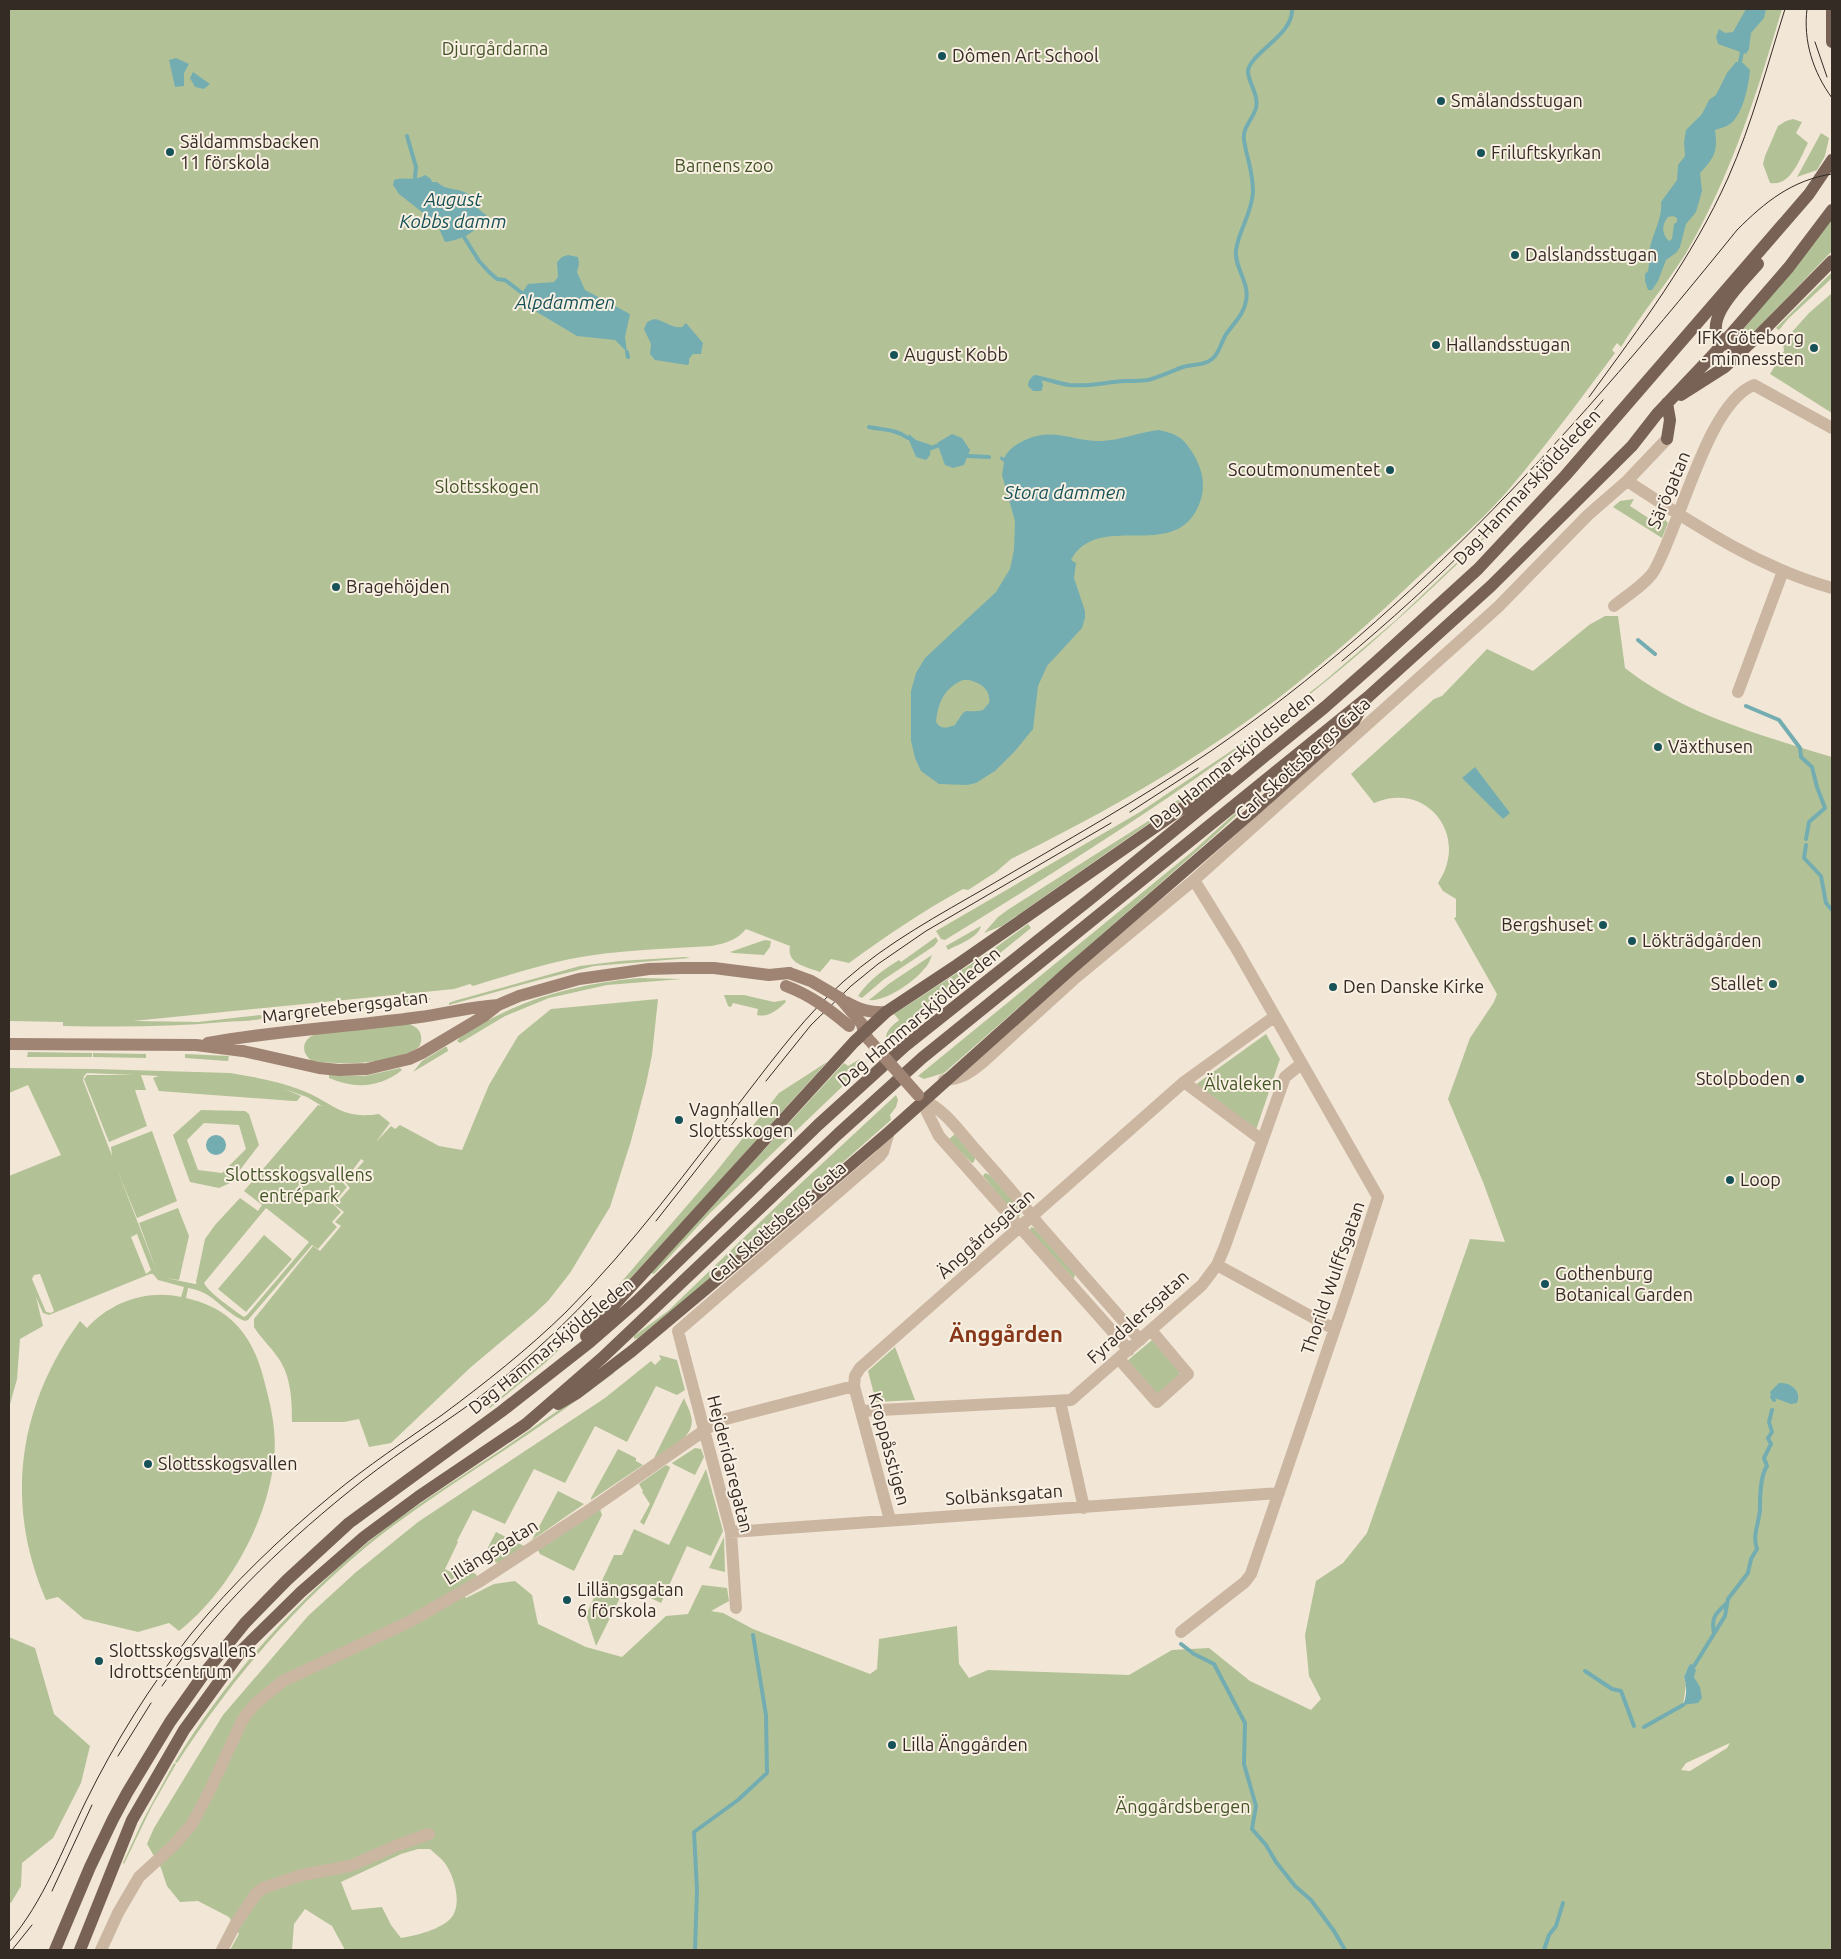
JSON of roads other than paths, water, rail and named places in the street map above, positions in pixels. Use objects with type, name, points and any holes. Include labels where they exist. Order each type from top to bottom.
[{"type":"main road","points":[[1832,9],[1832,42]]},
{"type":"main road","name":"Dag Hammarskjöldsleden","points":[[55,1950],[90,1867],[126,1793],[175,1715],[206,1671],[245,1623],[335,1535],[590,1342],[637,1300],[818,1125],[905,1046],[1096,894],[1332,701],[1478,569],[1565,476],[1784,223],[1809,194],[1832,160]]},
{"type":"main road","name":"Dag Hammarskjöldsleden","points":[[80,1950],[132,1820],[184,1730],[242,1650],[301,1592],[364,1537],[418,1497],[526,1424],[602,1358],[838,1134],[922,1058],[1368,697],[1491,586],[1627,451],[1667,403],[1724,342],[1788,267],[1832,210]]},
{"type":"main road","points":[[1755,338],[1740,347],[1730,346],[1716,333],[1716,322],[1723,307],[1774,245],[1784,223]]},
{"type":"main road","points":[[1667,439],[1670,420],[1667,403],[1725,367],[1832,261]]},
{"type":"main road","points":[[526,1424],[576,1393],[632,1351],[889,1132],[921,1097],[944,1080],[1354,721],[1368,697]]},
{"type":"main road","points":[[551,1372],[868,1037],[886,1012],[957,965],[1194,800],[1270,752]]},
{"type":"main road","name":"Margretebergsgatan","points":[[9,1044],[196,1045],[260,1054],[320,1068],[339,1070],[367,1069],[409,1059],[422,1053],[476,1021],[498,1005],[519,996],[579,979],[649,969],[714,968],[769,975],[789,973],[811,981],[840,998],[854,1017],[855,1032],[868,1037],[921,1097]]},
{"type":"main road","name":"Margretebergsgatan","points":[[769,975],[786,986],[810,997],[832,1012],[854,1017]]},
{"type":"main road","name":"Margretebergsgatan","points":[[196,1045],[258,1035],[420,1017],[467,1008],[498,1005]]},
{"type":"main road","points":[[854,1017],[869,1012],[886,1012]]},
{"type":"street","name":"Särögatan","points":[[1614,606],[1654,572],[1717,422],[1736,396],[1742,391],[1754,385],[1832,428]]},
{"type":"street","name":"Carl Skottsbergs Gata","points":[[944,1080],[962,1077],[982,1063],[1073,980],[1194,880],[1498,607],[1588,515],[1627,481],[1667,439]]},
{"type":"street","points":[[1627,481],[1740,551],[1783,571],[1832,588]]},
{"type":"street","points":[[1738,692],[1783,571]]},
{"type":"street","name":"Thorild Wulffsgatan","points":[[1181,1632],[1245,1582],[1251,1574],[1378,1197],[1231,940],[1194,880]]},
{"type":"street","name":"Änggårdsgatan","points":[[854,1386],[860,1368],[1032,1215],[1184,1082],[1274,1017]]},
{"type":"street","name":"Fyradalersgatan","points":[[862,1411],[1071,1400],[1202,1285],[1217,1265],[1285,1077],[1301,1064]]},
{"type":"street","points":[[1184,1082],[1262,1140]]},
{"type":"street","points":[[921,1097],[935,1105],[1140,1340]]},
{"type":"street","points":[[921,1097],[939,1136],[1129,1350]]},
{"type":"street","name":"Carl Skottsbergs Gata","points":[[678,1331],[880,1156],[889,1132]]},
{"type":"street","points":[[972,1174],[986,1162]]},
{"type":"street","points":[[1217,1265],[1334,1329]]},
{"type":"street","points":[[1074,1287],[1085,1278]]},
{"type":"street","points":[[1118,1359],[1157,1402],[1188,1374],[1151,1330]]},
{"type":"street","name":"Hejderidaregatan","points":[[678,1331],[731,1532],[736,1608]]},
{"type":"street","points":[[704,1430],[718,1421],[854,1386]]},
{"type":"street","name":"Kroppåsstigen","points":[[854,1386],[890,1520]]},
{"type":"street","points":[[1060,1401],[1084,1508]]},
{"type":"street","name":"Lillängsgatan","points":[[102,1950],[118,1913],[139,1877],[174,1845],[192,1824],[243,1719],[255,1704],[283,1681],[411,1621],[482,1580],[591,1509],[704,1430]]},
{"type":"street","name":"Solbänksgatan","points":[[731,1532],[1279,1493]]},
{"type":"street","points":[[222,1950],[240,1917],[256,1894],[263,1888],[302,1874],[350,1866],[398,1845],[430,1834]]},
{"type":"water","points":[[1746,9],[1766,9],[1764,18],[1751,33],[1749,49],[1746,54],[1718,44],[1716,37],[1719,29],[1725,33],[1733,32]]},
{"type":"water","points":[[176,58],[189,64],[184,73],[184,86],[175,87],[169,60]]},
{"type":"water","points":[[1736,62],[1743,63],[1750,70],[1747,91],[1742,107],[1735,120],[1725,127],[1715,130],[1716,149],[1712,158],[1700,173],[1702,191],[1696,212],[1686,224],[1677,252],[1666,260],[1658,281],[1652,290],[1648,290],[1645,274],[1649,268],[1651,242],[1661,213],[1661,202],[1677,180],[1678,165],[1685,156],[1684,142],[1686,130],[1702,114],[1709,100],[1716,95],[1727,73]],"holes":[[[1673,216],[1677,218],[1677,222],[1674,224],[1672,239],[1669,241],[1664,233],[1664,224],[1668,217]]]},
{"type":"water","points":[[193,72],[210,84],[204,89],[195,87],[190,78]]},
{"type":"water","name":"August Kobbs damm","points":[[425,175],[432,182],[437,182],[444,187],[470,195],[474,205],[487,216],[487,219],[468,235],[445,242],[437,224],[399,194],[393,185],[394,180],[397,179],[416,178]]},
{"type":"water","name":"Alpdammen","points":[[568,255],[578,257],[577,272],[585,290],[630,314],[625,337],[627,352],[615,340],[577,336],[525,305],[522,293],[528,284],[554,282],[558,277],[557,262],[562,257]]},
{"type":"water","points":[[654,319],[678,327],[682,327],[686,323],[703,343],[701,354],[693,354],[687,365],[655,360],[650,354],[651,344],[644,329],[647,322]]},
{"type":"water","name":"Stora dammen","points":[[1159,430],[1178,437],[1189,447],[1198,463],[1202,474],[1203,486],[1201,499],[1191,519],[1176,530],[1139,536],[1100,538],[1084,545],[1071,560],[1076,563],[1074,578],[1085,611],[1085,618],[1082,628],[1047,666],[1038,686],[1033,729],[995,771],[976,783],[967,785],[939,784],[921,771],[915,758],[911,741],[911,691],[916,673],[925,658],[996,592],[1010,569],[1014,550],[1015,521],[1002,475],[1004,462],[1000,459],[1001,456],[1004,458],[1012,448],[1023,441],[1044,435],[1102,441]],"holes":[[[968,680],[978,683],[986,689],[989,703],[983,710],[965,712],[955,725],[940,726],[936,722],[938,709],[943,697],[956,683]]]},
{"type":"water","points":[[909,434],[916,440],[931,445],[930,455],[926,460],[916,457],[908,438]]},
{"type":"water","points":[[952,434],[962,438],[970,450],[964,465],[953,468],[945,465],[937,443]]},
{"type":"water","points":[[1475,767],[1510,813],[1503,819],[1462,778]]},
{"type":"water","points":[[212,1135],[220,1135],[226,1141],[226,1149],[220,1155],[212,1155],[206,1149],[206,1141]]},
{"type":"water","points":[[1779,1383],[1788,1384],[1797,1391],[1797,1403],[1791,1404],[1772,1397],[1770,1392]]},
{"type":"water","points":[[1692,1664],[1696,1670],[1694,1677],[1700,1687],[1702,1698],[1698,1703],[1683,1705],[1686,1691],[1684,1677],[1689,1665]]},
{"type":"waterway","points":[[1036,384],[1038,385],[1037,387],[1034,386],[1034,382],[1040,382],[1040,389],[1034,389],[1030,385],[1035,377],[1076,385],[1148,380],[1183,367],[1206,363],[1217,354],[1225,336],[1241,314],[1245,306],[1247,294],[1237,263],[1236,250],[1253,192],[1244,136],[1257,103],[1248,72],[1255,58],[1286,27],[1291,18],[1292,9]]},
{"type":"waterway","points":[[1740,62],[1742,52]]},
{"type":"waterway","points":[[407,136],[416,167],[415,177]]},
{"type":"waterway","points":[[464,237],[479,261],[489,272],[497,279],[505,280],[522,293]]},
{"type":"waterway","points":[[627,352],[628,357]]},
{"type":"waterway","points":[[869,427],[894,431],[908,438]]},
{"type":"waterway","points":[[931,448],[937,446]]},
{"type":"waterway","points":[[968,456],[989,457]]},
{"type":"waterway","points":[[1638,640],[1655,654]]},
{"type":"waterway","points":[[1746,706],[1779,720],[1800,748],[1801,757],[1812,767],[1825,808],[1809,822],[1806,839]]},
{"type":"waterway","points":[[1806,845],[1804,858],[1821,876],[1826,903],[1832,910]]},
{"type":"waterway","points":[[1694,1666],[1725,1616],[1728,1599],[1748,1573],[1751,1559],[1757,1549],[1755,1534],[1762,1481],[1767,1466],[1764,1458],[1771,1444],[1768,1438],[1772,1432],[1769,1422],[1772,1410]]},
{"type":"waterway","points":[[1714,1633],[1713,1624],[1715,1617],[1726,1604]]},
{"type":"waterway","points":[[695,1950],[697,1890],[694,1832],[738,1800],[767,1773],[766,1715],[753,1635]]},
{"type":"waterway","points":[[1181,1644],[1194,1654],[1214,1664],[1245,1723],[1244,1764],[1256,1806],[1252,1829],[1266,1845],[1276,1862],[1295,1886],[1311,1900],[1334,1931],[1345,1950]]},
{"type":"waterway","points":[[1585,1671],[1612,1689],[1621,1691],[1634,1726]]},
{"type":"waterway","points":[[1644,1727],[1683,1705]]},
{"type":"waterway","points":[[1544,1950],[1549,1935],[1556,1926],[1563,1903]]},
{"type":"tram line","points":[[1589,397],[1682,264],[1714,208],[1737,158],[1759,95],[1785,9]]},
{"type":"tram line","points":[[1807,9],[1807,33],[1811,56],[1820,78],[1832,98]]},
{"type":"tram line","points":[[1815,42],[1827,77]]},
{"type":"tram line","points":[[9,1942],[32,1910],[42,1892],[86,1801],[121,1736],[161,1674],[207,1615],[258,1561],[313,1511],[359,1474],[490,1378],[566,1312],[637,1233],[682,1178],[781,1049],[830,994],[861,967],[896,941],[1156,787],[1211,751],[1286,696],[1358,637],[1427,575],[1493,510],[1618,373],[1747,220],[1758,210],[1792,187],[1804,181],[1832,174]]},
{"type":"tram line","points":[[1342,661],[1446,569],[1511,504],[1603,400]]},
{"type":"tram line","points":[[1130,812],[1198,768]]},
{"type":"tram line","points":[[766,1081],[811,1025],[851,986],[878,964],[926,931],[1111,823]]},
{"type":"tram line","points":[[656,1221],[744,1109]]},
{"type":"tram line","points":[[162,1686],[203,1632],[225,1607],[296,1536],[362,1481],[473,1402],[504,1377],[534,1352],[591,1296]]},
{"type":"tram line","points":[[118,1756],[151,1703]]},
{"type":"tram line","points":[[52,1891],[92,1805]]},
{"type":"tram line","points":[[12,1950],[32,1925]]},
{"type":"place","name":"Dômen Art School","points":[[942,56]]},
{"type":"place","name":"Smålandsstugan","points":[[1441,101]]},
{"type":"place","name":"Säldammsbacken 11 förskola","points":[[170,152]]},
{"type":"place","name":"Friluftskyrkan","points":[[1481,153]]},
{"type":"place","name":"Dalslandsstugan","points":[[1515,255]]},
{"type":"place","name":"Hallandsstugan","points":[[1436,345]]},
{"type":"place","name":"IFK Göteborg - minnessten","points":[[1814,348]]},
{"type":"place","name":"August Kobb","points":[[894,355]]},
{"type":"place","name":"Scoutmonumentet","points":[[1390,470]]},
{"type":"place","name":"Bragehöjden","points":[[336,587]]},
{"type":"place","name":"Växthusen","points":[[1658,747]]},
{"type":"place","name":"Bergshuset","points":[[1603,925]]},
{"type":"place","name":"Lökträdgården","points":[[1632,941]]},
{"type":"place","name":"Stallet","points":[[1773,984]]},
{"type":"place","name":"Den Danske Kirke","points":[[1333,987]]},
{"type":"place","name":"Stolpboden","points":[[1800,1079]]},
{"type":"place","name":"Vagnhallen Slottsskogen","points":[[679,1120]]},
{"type":"place","name":"Loop","points":[[1730,1180]]},
{"type":"place","name":"Gothenburg Botanical Garden","points":[[1545,1284]]},
{"type":"place","name":"Slottsskogsvallen","points":[[148,1464]]},
{"type":"place","name":"Lillängsgatan 6 förskola","points":[[567,1600]]},
{"type":"place","name":"Slottsskogsvallens Idrottscentrum","points":[[99,1661]]},
{"type":"place","name":"Lilla Änggården","points":[[892,1745]]},
{"type":"district","name":"Änggården","points":[[1006,1334]]},
{"type":"park label","name":"Djurgårdarna","points":[[495,49]]},
{"type":"park label","name":"Barnens zoo","points":[[724,166]]},
{"type":"park label","name":"Slottsskogen","points":[[487,487]]},
{"type":"park label","name":"Älvaleken","points":[[1243,1084]]},
{"type":"park label","name":"Slottsskogsvallens entrépark","points":[[299,1185]]},
{"type":"park label","name":"Änggårdsbergen","points":[[1183,1807]]}]
